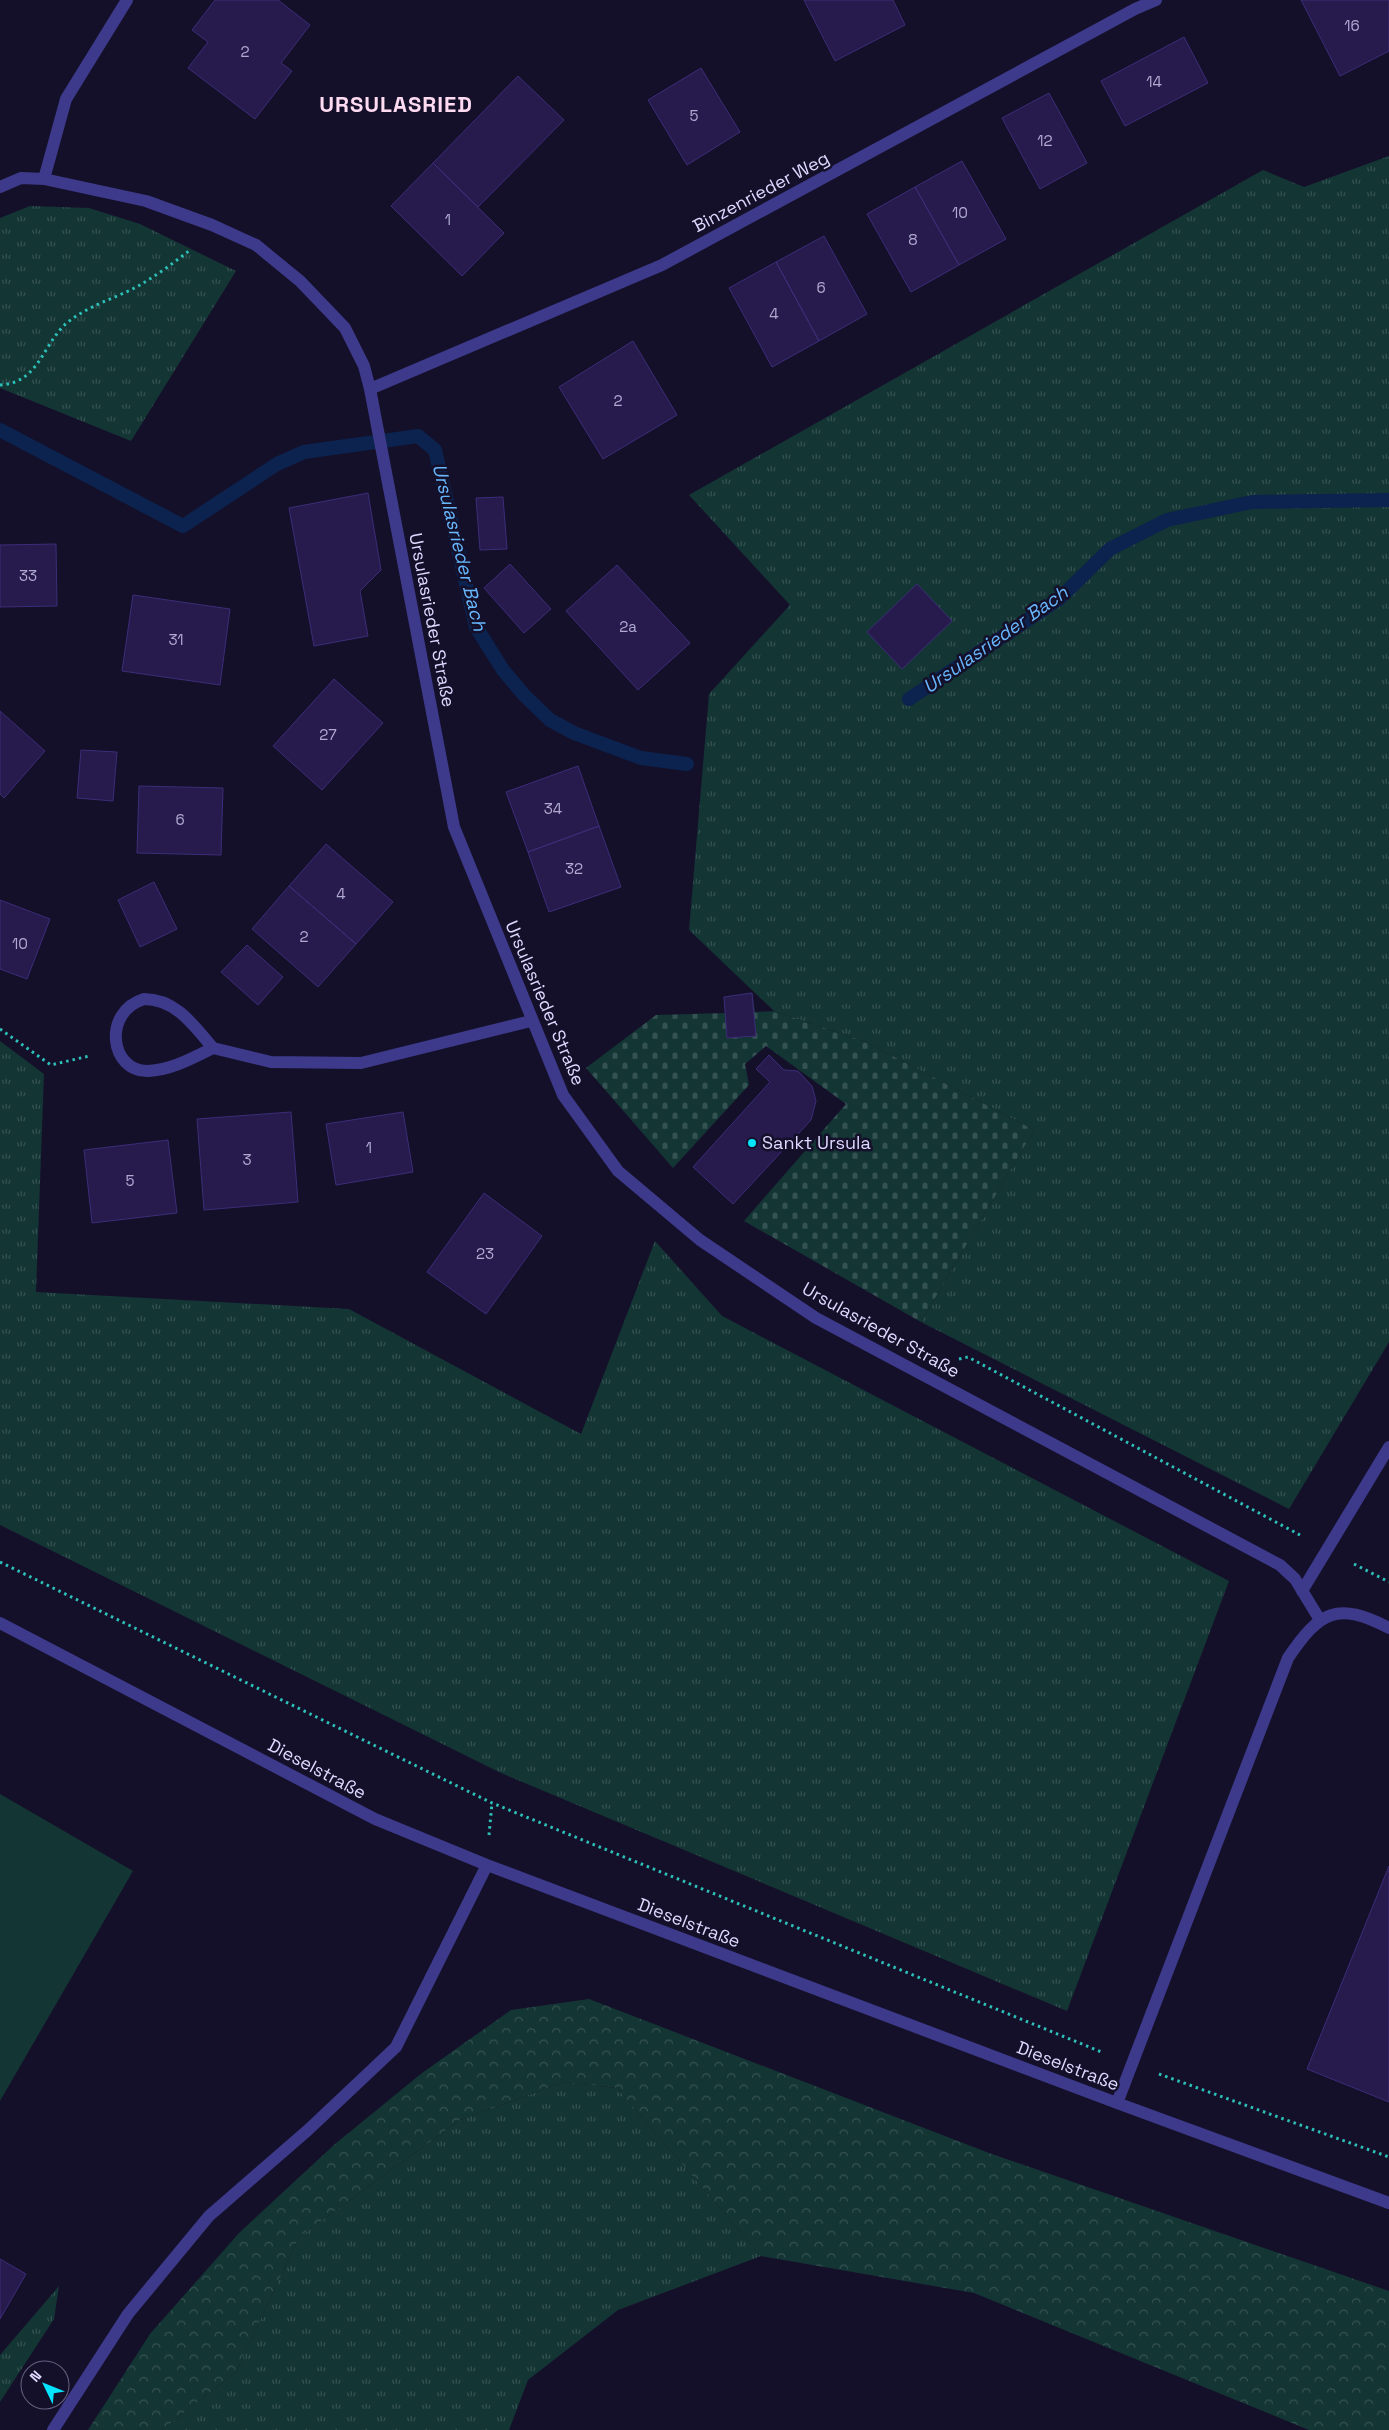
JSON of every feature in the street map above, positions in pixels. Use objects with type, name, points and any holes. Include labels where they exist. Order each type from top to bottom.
[{"type":"street","points":[[44,179],[66,99],[127,0]]},
{"type":"street","name":"Binzenrieder Weg","points":[[370,388],[662,264],[1135,9],[1156,0]]},
{"type":"street","name":"Ursulasrieder Straße","points":[[0,187],[21,178],[44,179],[146,201],[212,225],[256,246],[300,281],[346,328],[364,366],[370,388],[454,827],[531,1021],[563,1095],[618,1171],[700,1240],[816,1318],[1280,1565],[1295,1579],[1320,1620]]},
{"type":"street","points":[[213,1048],[173,1066],[146,1071],[128,1064],[116,1048],[114,1031],[122,1013],[136,1002],[155,999],[172,1006],[186,1017],[213,1048],[272,1062],[361,1063],[531,1021]]},
{"type":"street","points":[[1302,1591],[1389,1447]]},
{"type":"street","points":[[1117,2104],[1288,1658],[1302,1638],[1320,1620],[1344,1611],[1366,1616],[1389,1628]]},
{"type":"street","name":"Dieselstraße","points":[[0,1624],[375,1820],[486,1865],[1117,2104],[1389,2203]]},
{"type":"street","points":[[53,2430],[128,2314],[209,2216],[308,2130],[396,2047],[486,1865]]},
{"type":"path","points":[[0,385],[10,384],[37,366],[67,323],[86,311],[140,285],[201,241],[212,225]]},
{"type":"path","points":[[0,1029],[51,1065],[116,1048]]},
{"type":"path","points":[[958,1359],[968,1357],[1389,1582]]},
{"type":"path","points":[[0,1562],[492,1803],[1131,2064],[1389,2157]]},
{"type":"green space","points":[[1389,156],[1389,1342],[1289,1509],[921,1322],[1034,1130],[866,1042],[774,1011],[689,930],[709,694],[790,605],[689,495],[1263,170],[1304,187]]},
{"type":"green space","points":[[30,206],[89,208],[140,224],[236,271],[131,441],[0,388],[0,218]]},
{"type":"green space","points":[[752,993],[755,1012],[774,1011],[866,1042],[1034,1130],[921,1322],[744,1221],[846,1104],[766,1046],[745,1064],[749,1085],[673,1168],[586,1068],[656,1015],[725,1013],[724,997]]},
{"type":"green space","points":[[0,1041],[44,1074],[36,1292],[349,1309],[581,1434],[655,1241],[722,1316],[1229,1581],[1067,2011],[501,1773],[0,1525]]},
{"type":"green space","points":[[0,1794],[133,1871],[0,2101]]},
{"type":"green space","points":[[589,1999],[989,2153],[1389,2291],[1389,2430],[1309,2430],[974,2293],[761,2256],[617,2088],[564,2082],[460,2120],[299,2237],[236,2372],[162,2430],[88,2430],[150,2334],[239,2233],[335,2144],[422,2073],[511,2010]]},
{"type":"green space","points":[[564,2082],[617,2088],[761,2256],[618,2310],[528,2380],[509,2430],[162,2430],[236,2372],[299,2237],[460,2120]]},
{"type":"green space","points":[[59,2286],[54,2319],[27,2360],[20,2360],[20,2371],[0,2402],[0,2355]]},
{"type":"building","points":[[215,0],[278,0],[310,25],[281,63],[292,71],[255,119],[188,68],[208,42],[192,30]]},
{"type":"building","points":[[804,0],[893,0],[905,25],[835,61]]},
{"type":"building","points":[[1301,0],[1389,0],[1389,51],[1340,76]]},
{"type":"building","points":[[1184,37],[1208,83],[1125,126],[1101,81]]},
{"type":"building","points":[[701,68],[740,132],[687,165],[648,100]]},
{"type":"building","points":[[518,76],[564,120],[478,207],[433,163]]},
{"type":"building","points":[[1049,93],[1087,163],[1040,189],[1002,118]]},
{"type":"building","points":[[962,161],[1006,239],[959,265],[915,187]]},
{"type":"building","points":[[433,163],[504,233],[462,276],[391,206]]},
{"type":"building","points":[[915,187],[959,265],[911,292],[867,214]]},
{"type":"building","points":[[824,236],[867,314],[819,341],[776,262]]},
{"type":"building","points":[[776,262],[819,341],[772,367],[729,288]]},
{"type":"building","points":[[633,341],[677,415],[603,459],[559,387]]},
{"type":"building","points":[[368,493],[381,570],[360,591],[368,636],[314,646],[289,508]]},
{"type":"building","points":[[503,497],[507,549],[480,550],[476,498]]},
{"type":"building","points":[[56,544],[57,606],[0,607],[0,545]]},
{"type":"building","points":[[510,564],[551,609],[524,633],[484,588]]},
{"type":"building","points":[[617,565],[690,643],[638,690],[566,611]]},
{"type":"building","points":[[917,584],[952,621],[902,669],[867,632]]},
{"type":"building","points":[[133,595],[230,609],[220,685],[122,671]]},
{"type":"building","points":[[334,679],[383,723],[322,790],[273,746]]},
{"type":"building","points":[[0,711],[45,751],[4,798],[0,794]]},
{"type":"building","points":[[81,750],[117,752],[113,801],[77,798]]},
{"type":"building","points":[[578,766],[599,826],[528,852],[506,792]]},
{"type":"building","points":[[139,786],[223,788],[221,855],[137,853]]},
{"type":"building","points":[[599,826],[621,887],[549,912],[528,852]]},
{"type":"building","points":[[326,844],[393,902],[356,944],[289,886]]},
{"type":"building","points":[[154,882],[177,929],[140,947],[118,900]]},
{"type":"building","points":[[289,886],[356,944],[318,987],[252,929]]},
{"type":"building","points":[[0,900],[50,919],[27,979],[0,969]]},
{"type":"building","points":[[247,945],[283,977],[258,1005],[221,972]]},
{"type":"building","points":[[752,993],[756,1036],[727,1038],[724,997]]},
{"type":"building","name":"Sankt Ursula","points":[[769,1055],[784,1070],[798,1071],[812,1086],[816,1101],[811,1120],[733,1204],[693,1167],[770,1082],[756,1069]]},
{"type":"building","points":[[291,1112],[298,1202],[204,1210],[197,1119]]},
{"type":"building","points":[[403,1112],[413,1172],[336,1185],[326,1124]]},
{"type":"building","points":[[168,1140],[177,1213],[92,1223],[84,1150]]},
{"type":"building","points":[[484,1193],[542,1236],[486,1314],[427,1272]]},
{"type":"building","points":[[1389,1866],[1389,2102],[1307,2069]]},
{"type":"building","points":[[0,2259],[26,2274],[0,2319]]},
{"type":"waterway","name":"Ursulasrieder Bach","points":[[0,430],[183,526],[277,464],[304,452],[418,436],[435,450],[476,627],[503,670],[524,695],[550,720],[574,733],[641,758],[687,764]]},
{"type":"waterway","name":"Ursulasrieder Bach","points":[[909,699],[1059,599],[1110,549],[1167,520],[1252,502],[1389,500]]},
{"type":"place","name":"Sankt Ursula","points":[[752,1143]]},
{"type":"district","name":"URSULASRIED","points":[[396,104]]}]
